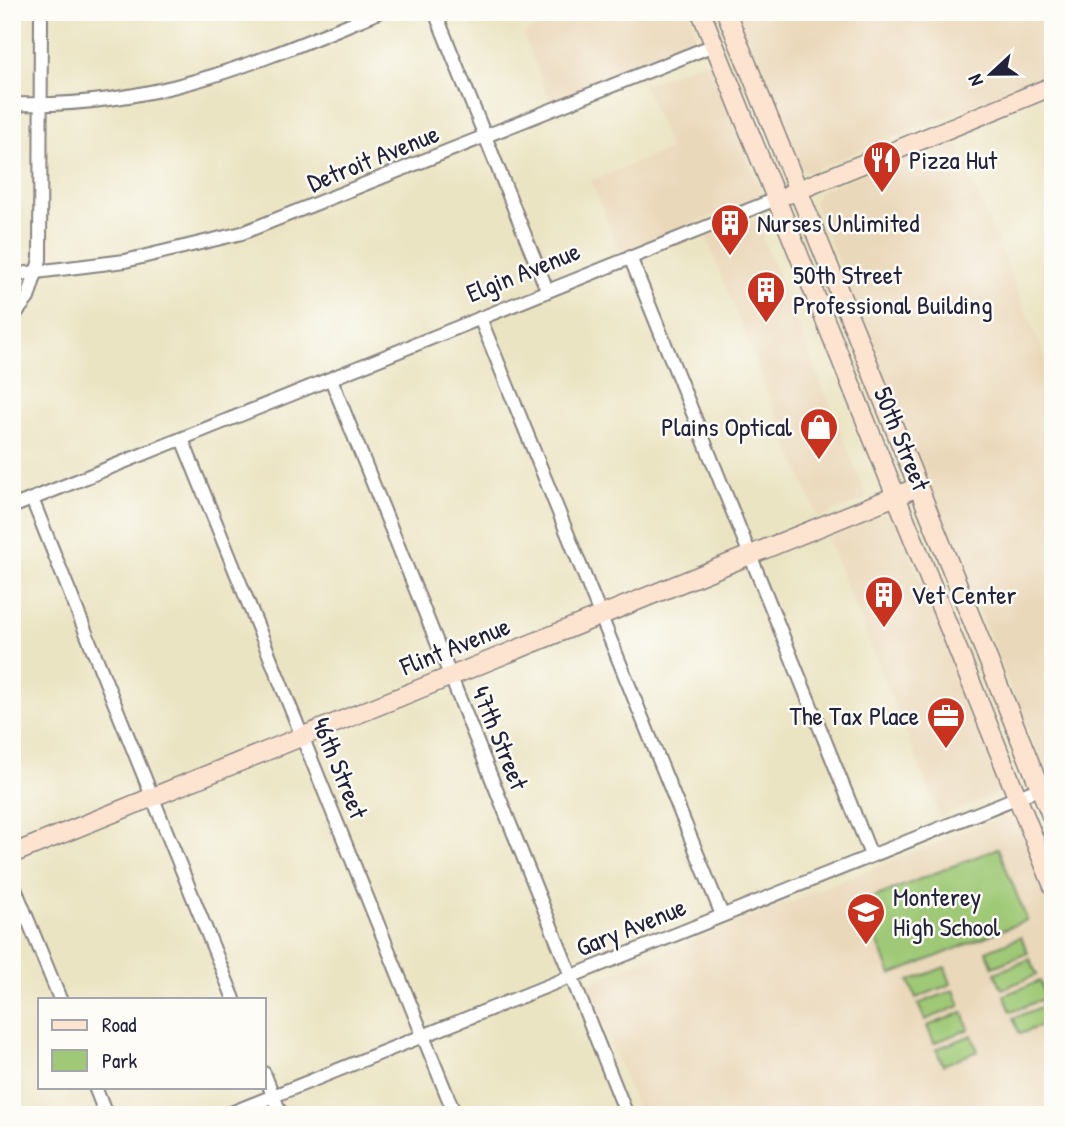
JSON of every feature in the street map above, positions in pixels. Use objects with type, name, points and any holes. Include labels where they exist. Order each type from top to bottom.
[{"type":"main road","name":"50th Street","points":[[701,12],[1053,886]]},
{"type":"main road","name":"50th Street","points":[[726,12],[918,487],[1046,785],[1053,820]]},
{"type":"main road","name":"Elgin Avenue","points":[[776,199],[1053,86]]},
{"type":"main road","name":"Flint Avenue","points":[[12,854],[918,487]]},
{"type":"street","points":[[12,318],[28,298],[38,273],[41,12]]},
{"type":"street","points":[[12,104],[41,105],[109,100],[180,88],[269,58],[379,12]]},
{"type":"street","points":[[435,12],[547,290]]},
{"type":"street","name":"Detroit Avenue","points":[[12,275],[125,261],[242,233],[714,45]]},
{"type":"street","name":"Elgin Avenue","points":[[12,507],[776,199]]},
{"type":"street","points":[[630,257],[871,855]]},
{"type":"street","points":[[480,318],[722,915]]},
{"type":"street","name":"47th Street","points":[[331,379],[627,1115]]},
{"type":"street","name":"46th Street","points":[[182,439],[455,1115]]},
{"type":"street","points":[[32,499],[234,998]]},
{"type":"street","name":"Gary Avenue","points":[[226,1115],[1046,785]]},
{"type":"street","points":[[12,881],[60,998]]},
{"type":"street","points":[[266,1078],[281,1115]]},
{"type":"street","points":[[95,1088],[106,1115]]},
{"type":"shaded area","points":[[578,12],[689,12],[697,41],[551,103],[523,34]]},
{"type":"shaded area","points":[[737,12],[1053,12],[1053,74],[807,172],[799,166]]},
{"type":"shaded area","points":[[704,61],[712,68],[761,192],[756,198],[620,253],[591,181],[670,149],[644,85]]},
{"type":"shaded area","points":[[954,137],[1053,376],[1053,769],[1040,761],[814,202],[818,193],[824,189]]},
{"type":"shaded area","points":[[750,219],[756,222],[866,494],[865,499],[818,518],[706,237]]},
{"type":"shaded area","points":[[886,513],[896,521],[1002,782],[998,794],[940,817],[827,538]]},
{"type":"shaded area","name":"Monterey High School","points":[[1003,816],[1010,816],[1018,821],[1053,910],[1053,1115],[640,1115],[588,987],[590,982]]},
{"type":"green space","points":[[998,848],[1027,920],[891,975],[862,902]]},
{"type":"green space","points":[[1021,937],[1028,953],[993,967],[986,951]]},
{"type":"green space","points":[[1030,959],[1037,975],[1002,989],[995,973]]},
{"type":"green space","points":[[945,967],[951,984],[916,998],[909,981]]},
{"type":"green space","points":[[1040,981],[1046,998],[1011,1012],[1004,995]]},
{"type":"green space","points":[[954,990],[960,1006],[925,1020],[918,1004]]},
{"type":"green space","points":[[1049,1004],[1053,1021],[1020,1034],[1013,1018]]},
{"type":"green space","points":[[963,1012],[969,1029],[934,1043],[927,1026]]},
{"type":"green space","points":[[972,1035],[978,1051],[943,1065],[936,1049]]},
{"type":"place","name":"Pizza Hut","points":[[882,194]]},
{"type":"place","name":"Nurses Unlimited","points":[[730,257]]},
{"type":"place","name":"50th Street Professional Building","points":[[766,324]]},
{"type":"place","name":"Plains Optical","points":[[819,461]]},
{"type":"place","name":"Vet Center","points":[[884,629]]},
{"type":"place","name":"The Tax Place","points":[[946,750]]},
{"type":"place","name":"Monterey High School","points":[[866,946]]}]
